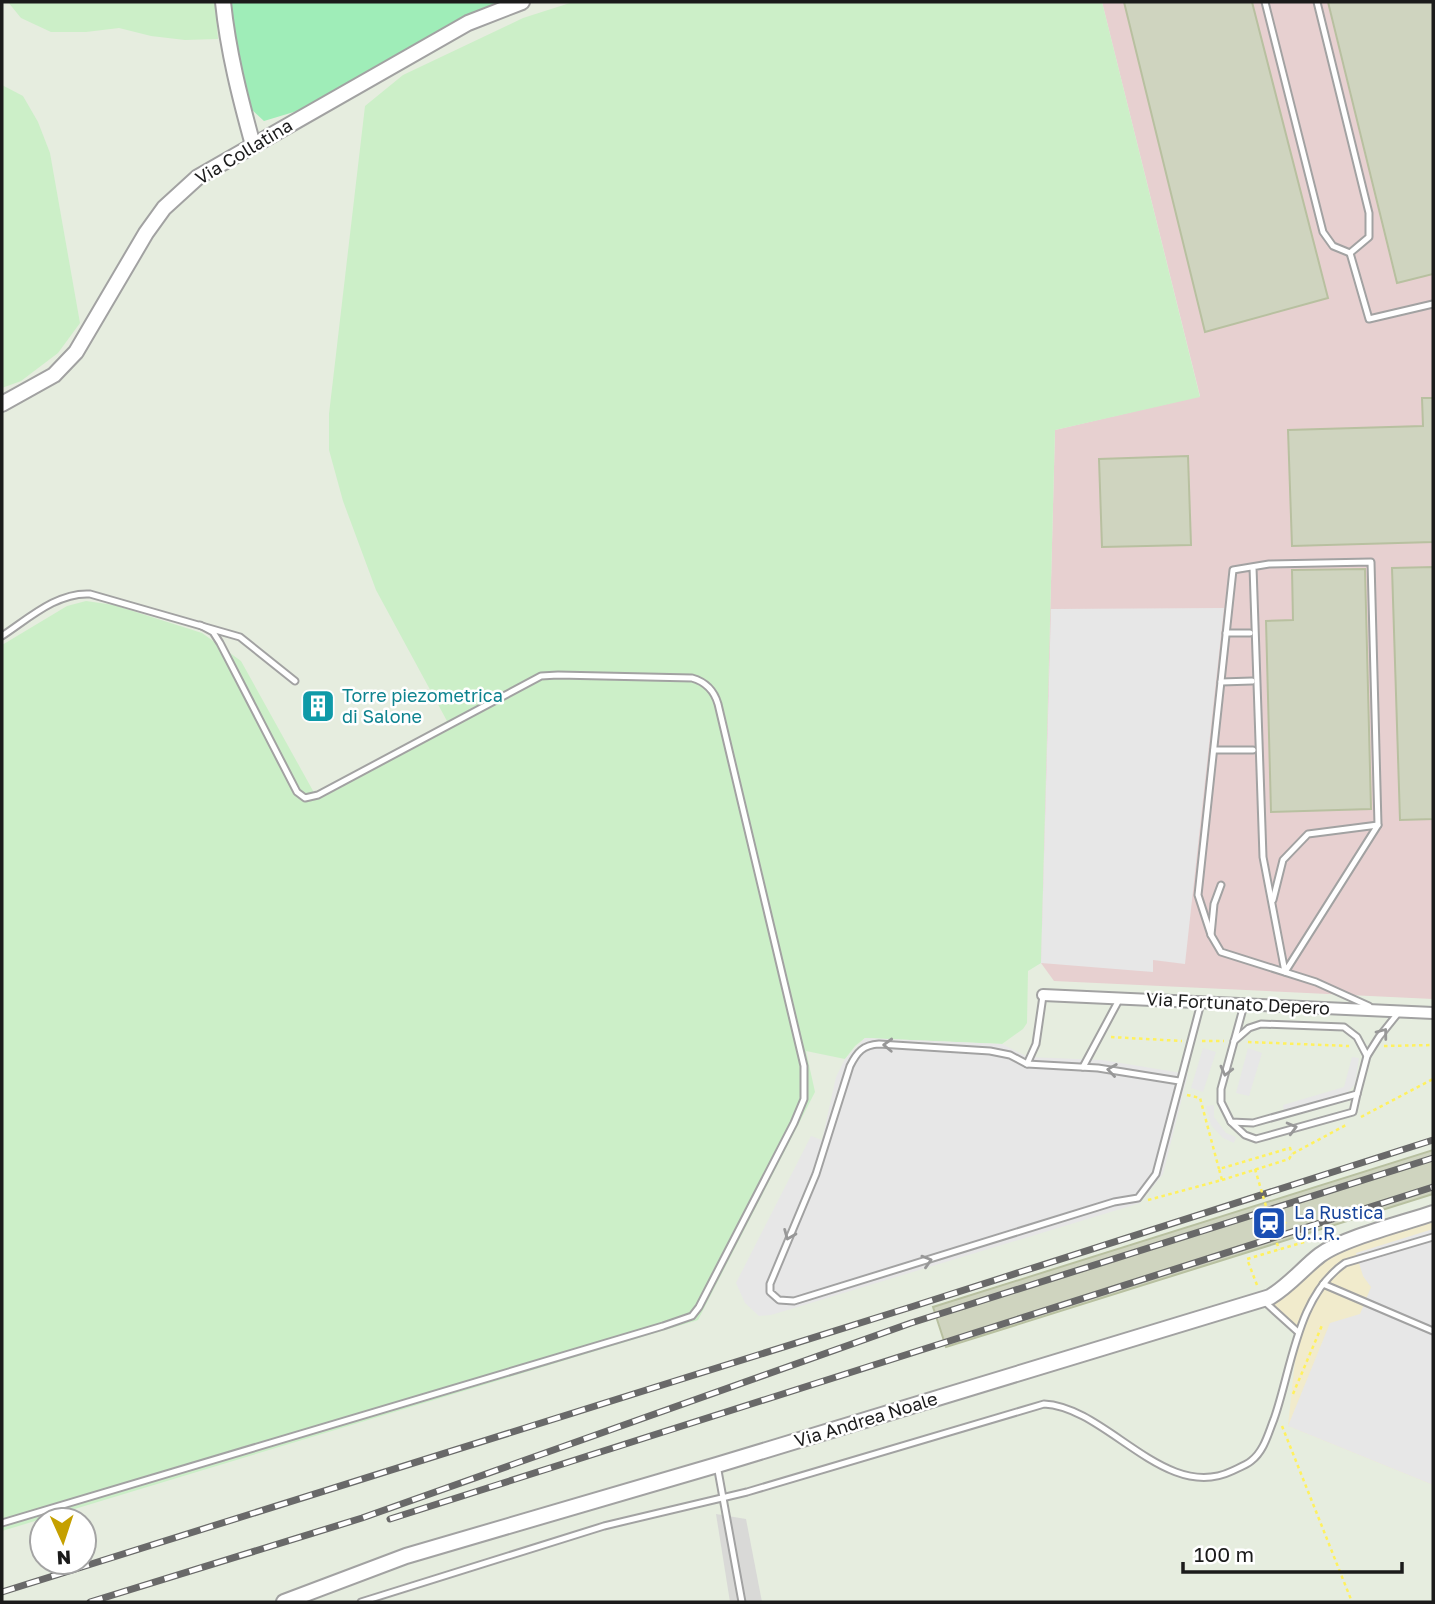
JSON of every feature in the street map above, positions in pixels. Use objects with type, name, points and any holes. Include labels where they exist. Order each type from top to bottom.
[{"type":"street","points":[[223,2],[236,84],[253,145]]},
{"type":"street","name":"Via Collatina","points":[[2,404],[54,375],[76,352],[146,233],[164,208],[198,177],[468,23],[522,2]]},
{"type":"street","name":"Via Fortunato Depero","points":[[1043,995],[1433,1013]]},
{"type":"street","name":"Via Andrea Noale","points":[[284,1602],[406,1556],[1263,1300],[1284,1289],[1321,1254],[1338,1245],[1433,1213]]},
{"type":"lane","points":[[1265,2],[1323,232],[1333,246],[1350,253]]},
{"type":"lane","points":[[1317,2],[1369,213],[1368,237],[1350,253]]},
{"type":"lane","points":[[1350,253],[1369,319],[1433,304]]},
{"type":"lane","points":[[1285,972],[1378,825],[1371,562],[1269,564],[1233,570],[1198,895],[1211,935],[1221,952],[1316,982],[1378,1011]]},
{"type":"lane","points":[[1253,567],[1263,857],[1285,972]]},
{"type":"lane","points":[[2,636],[55,602],[78,594],[100,596],[246,640],[295,681]]},
{"type":"lane","points":[[2,1523],[692,1316],[804,1099],[804,1066],[716,696],[706,684],[692,678],[541,676],[318,795],[305,798],[298,792],[220,643],[213,632],[200,625]]},
{"type":"lane","points":[[1226,634],[1250,633]]},
{"type":"lane","points":[[1221,682],[1252,681]]},
{"type":"lane","points":[[1214,750],[1253,750]]},
{"type":"lane","points":[[1272,903],[1283,860],[1308,834],[1378,825]]},
{"type":"lane","points":[[1211,935],[1214,904],[1221,885]]},
{"type":"lane","points":[[1027,1064],[1035,1044],[1043,995]]},
{"type":"lane","points":[[1083,1067],[1120,998]]},
{"type":"lane","points":[[1179,1081],[1083,1067],[1027,1064],[1010,1055],[990,1051],[879,1044],[860,1050],[850,1066],[816,1174],[769,1284],[773,1296],[782,1301],[794,1301],[1114,1202],[1138,1198],[1156,1174],[1201,1003]]},
{"type":"lane","points":[[1244,1005],[1220,1102],[1231,1122],[1245,1135],[1256,1139],[1353,1112],[1367,1056],[1399,1012]]},
{"type":"lane","points":[[1233,1041],[1249,1028],[1261,1024],[1344,1027],[1357,1037],[1367,1056]]},
{"type":"lane","points":[[1231,1122],[1253,1123],[1357,1094]]},
{"type":"lane","points":[[361,1602],[604,1526],[723,1498],[1044,1404],[1059,1405],[1078,1412],[1148,1458],[1179,1473],[1206,1477],[1228,1473],[1251,1461],[1265,1445],[1280,1402],[1298,1332],[1332,1272],[1345,1263],[1433,1237]]},
{"type":"lane","points":[[1323,1284],[1433,1331]]},
{"type":"lane","points":[[1263,1300],[1298,1332]]},
{"type":"lane","points":[[717,1465],[742,1602]]},
{"type":"path","points":[[1099,1037],[1362,1046]]},
{"type":"path","points":[[1373,1046],[1433,1045]]},
{"type":"path","points":[[1176,1093],[1200,1098],[1222,1180]]},
{"type":"path","points":[[1138,1198],[1140,1203],[1222,1180],[1289,1159],[1292,1154],[1290,1148],[1219,1170]]},
{"type":"path","points":[[1255,1169],[1279,1250]]},
{"type":"path","points":[[1274,1233],[1288,1220]]},
{"type":"path","points":[[1259,1231],[1274,1233]]},
{"type":"path","points":[[1263,1300],[1247,1259],[1314,1239]]},
{"type":"path","points":[[1292,1397],[1324,1323]]},
{"type":"path","points":[[1281,1422],[1352,1602]]},
{"type":"shaded area","points":[[1102,2],[1433,2],[1433,999],[1054,981],[1041,963],[1055,430],[1200,396]]},
{"type":"shaded area","points":[[1224,608],[1185,964],[1153,960],[1153,972],[1041,963],[1051,609]]},
{"type":"shaded area","points":[[865,1038],[1002,1044],[1028,1057],[1102,1060],[1188,1074],[1163,1174],[1140,1203],[771,1315],[759,1316],[745,1303],[736,1283],[811,1136],[822,1140],[836,1077],[845,1059]]},
{"type":"shaded area","points":[[1203,1048],[1216,1052],[1203,1092],[1191,1088]]},
{"type":"shaded area","points":[[1248,1048],[1262,1053],[1249,1096],[1236,1093]]},
{"type":"shaded area","points":[[1352,1057],[1359,1058],[1355,1084],[1348,1092],[1284,1112],[1283,1105],[1344,1087]]},
{"type":"shaded area","points":[[1214,1105],[1214,1117],[1226,1133],[1236,1137],[1234,1143],[1223,1138],[1211,1125],[1206,1106]]},
{"type":"shaded area","points":[[1433,1213],[1433,1485],[1288,1426],[1298,1332],[1263,1300],[1321,1254]]},
{"type":"shaded area","points":[[1433,1229],[1433,1485],[1288,1426],[1330,1323],[1360,1314],[1371,1287],[1363,1276],[1356,1253]]},
{"type":"shaded area","points":[[716,1514],[746,1519],[762,1602],[730,1602]]},
{"type":"green space","points":[[8,2],[215,2],[218,39],[185,40],[151,36],[119,28],[51,32],[21,18]]},
{"type":"green space","points":[[229,2],[500,2],[459,20],[307,108],[264,121],[250,108]]},
{"type":"green space","points":[[573,2],[1102,2],[1200,397],[1055,430],[1041,963],[1028,971],[1027,1023],[1002,1044],[865,1038],[845,1059],[806,1051],[815,1092],[698,1320],[84,1506],[28,1506],[28,1523],[2,1531],[2,645],[67,606],[86,601],[114,605],[202,633],[241,661],[317,798],[447,721],[376,590],[343,501],[329,450],[329,414],[365,106],[403,75],[523,18]]},
{"type":"green space","points":[[2,85],[23,96],[38,122],[50,153],[80,323],[58,353],[21,381],[2,388]]},
{"type":"building","points":[[1124,2],[1252,2],[1328,298],[1205,332]]},
{"type":"building","points":[[1328,2],[1433,2],[1433,274],[1397,283]]},
{"type":"building","points":[[1422,398],[1433,398],[1433,542],[1292,546],[1288,430],[1423,426]]},
{"type":"building","points":[[1188,456],[1191,545],[1102,547],[1099,459]]},
{"type":"building","points":[[1433,567],[1433,819],[1400,820],[1392,568]]},
{"type":"building","points":[[1365,569],[1371,809],[1271,812],[1266,621],[1293,620],[1292,570]]},
{"type":"building","name":"Torre piezometrica di Salone","points":[[318,696],[327,701],[327,712],[318,717],[309,711],[308,701]]},
{"type":"building","points":[[1433,1150],[1433,1194],[946,1347],[933,1307]]},
{"type":"railway","points":[[2,1592],[1433,1140]]},
{"type":"railway","points":[[90,1602],[362,1518],[911,1323],[1433,1158]]},
{"type":"railway","points":[[390,1519],[1433,1187]]},
{"type":"place","name":"Torre piezometrica di Salone","points":[[318,706]]},
{"type":"place","name":"La Rustica U.I.R.","points":[[1269,1223]]}]
